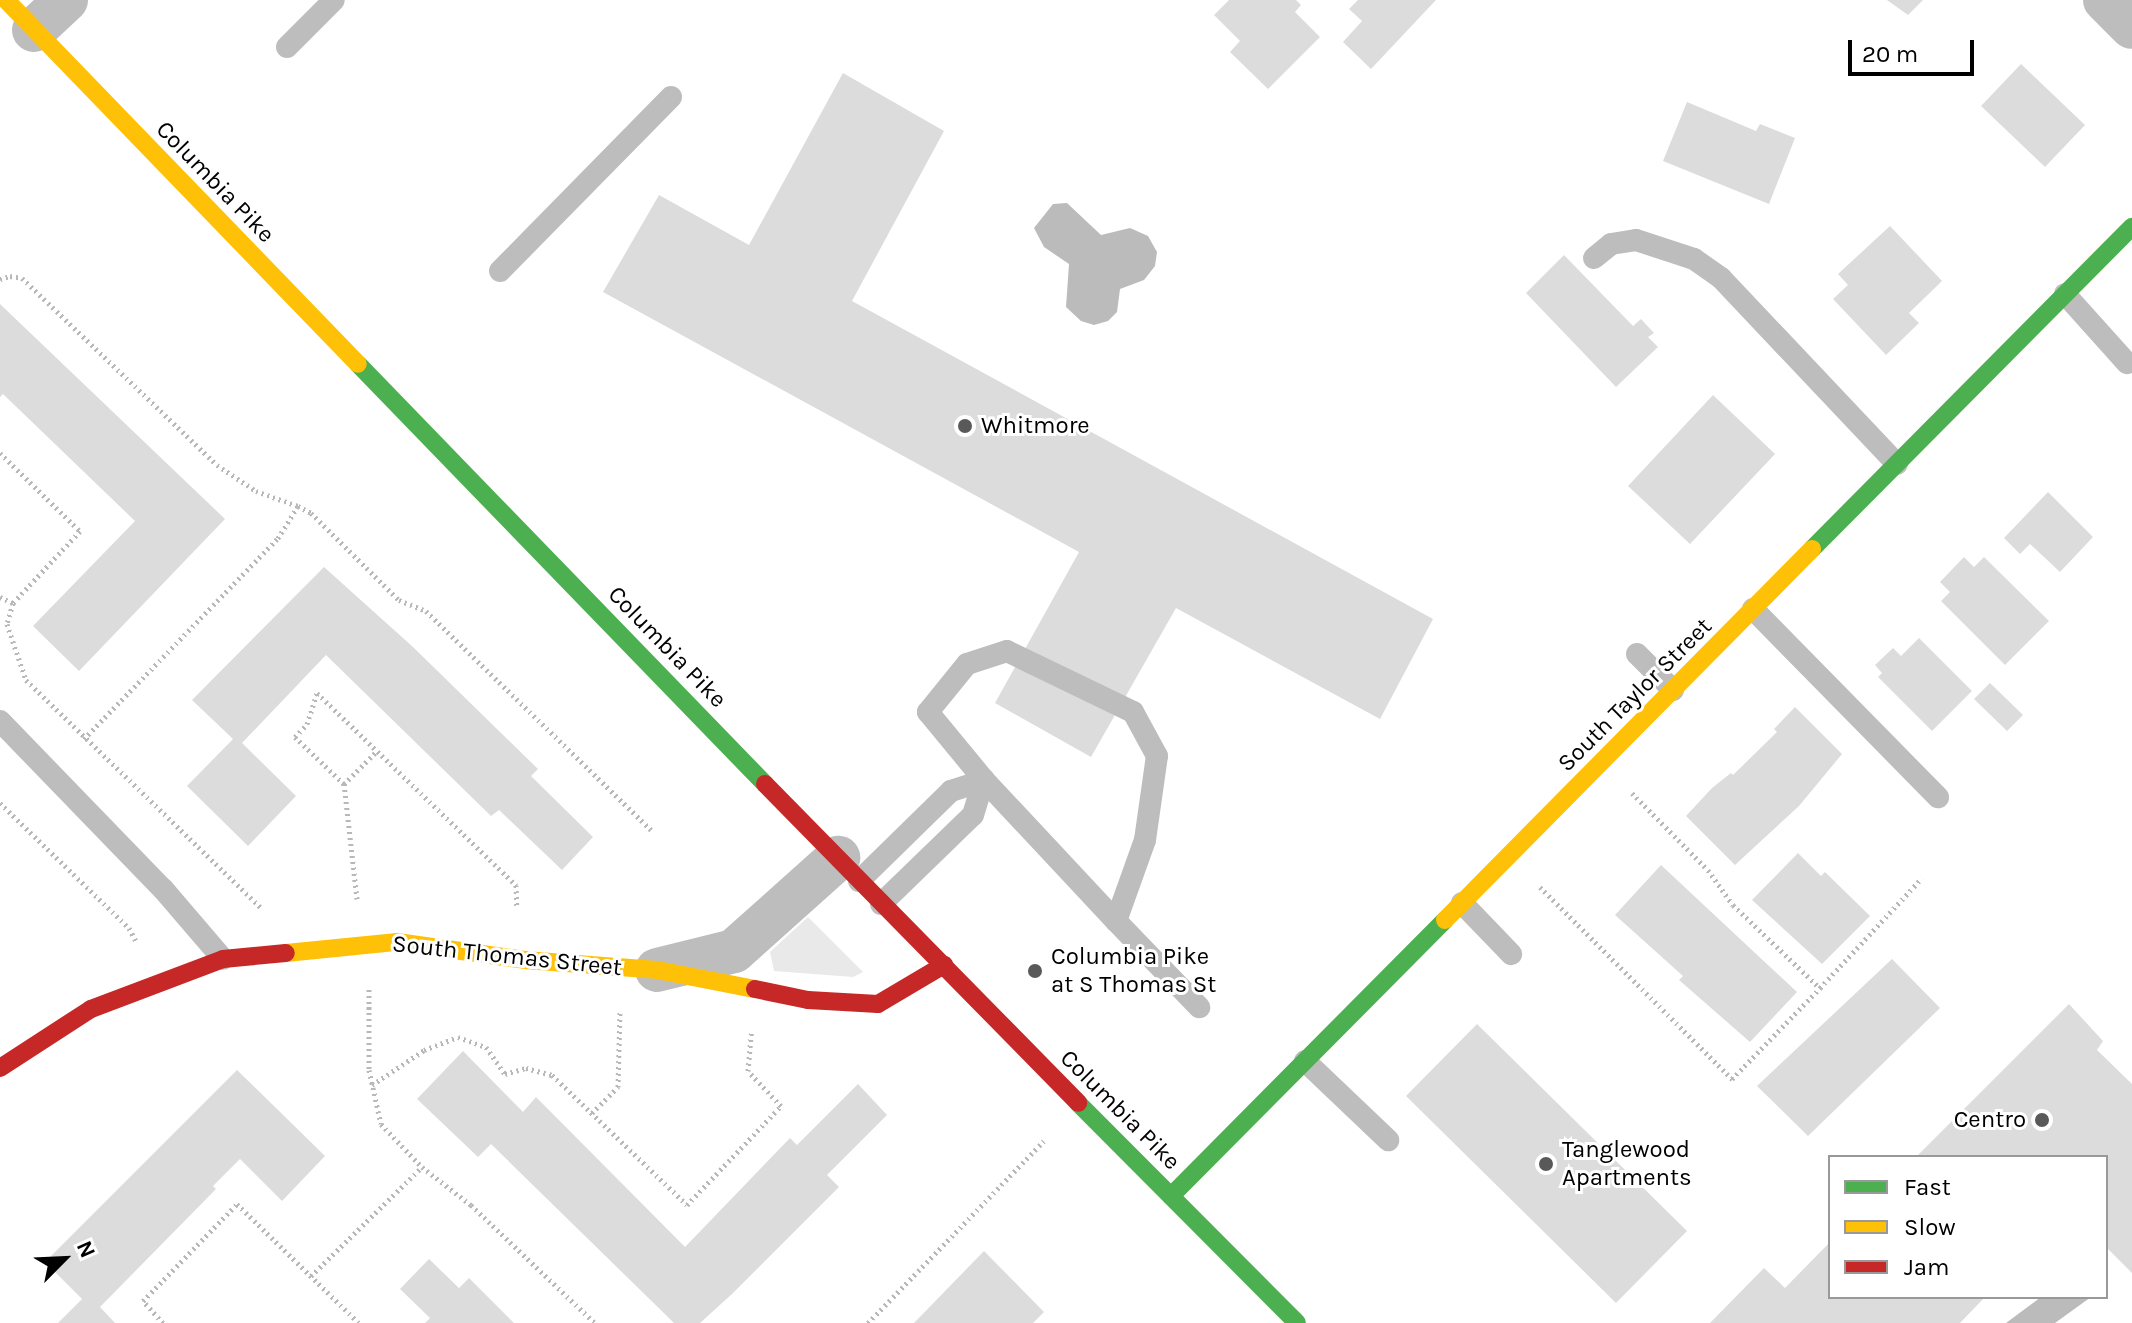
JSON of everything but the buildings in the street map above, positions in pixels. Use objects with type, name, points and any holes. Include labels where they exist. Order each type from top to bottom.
[{"type":"street","points":[[20,15],[66,0]]},
{"type":"street","points":[[2105,0],[2132,27]]},
{"type":"street","name":"Columbia Pike","points":[[20,15],[881,904],[1297,1323]]},
{"type":"street","name":"South Taylor Street","points":[[1171,1196],[2132,227]]},
{"type":"street","name":"South Thomas Street","points":[[657,970],[734,951],[849,869]]},
{"type":"street","name":"South Thomas Street","points":[[0,1068],[91,1009],[223,959],[397,942],[525,960],[657,970],[808,1000],[878,1004],[944,965]]},
{"type":"lane","points":[[287,47],[334,0]]},
{"type":"lane","points":[[500,271],[671,97]]},
{"type":"lane","points":[[1594,258],[1611,244],[1636,240],[1694,259],[1721,278],[1897,464]]},
{"type":"lane","points":[[2065,294],[2127,363]]},
{"type":"lane","points":[[1753,609],[1938,797]]},
{"type":"lane","points":[[1116,921],[1145,840],[1157,756],[1133,712],[1007,651],[967,664],[928,712],[984,780],[1116,921],[1199,1007]]},
{"type":"lane","points":[[1637,654],[1673,690]]},
{"type":"lane","points":[[0,721],[163,889],[223,959]]},
{"type":"lane","points":[[849,869],[951,791],[984,780]]},
{"type":"lane","points":[[881,904],[973,815],[984,780]]},
{"type":"lane","points":[[1462,903],[1511,954]]},
{"type":"lane","points":[[1305,1061],[1388,1140]]},
{"type":"lane","points":[[1264,1323],[1280,1306]]},
{"type":"path","points":[[0,279],[10,276],[22,278],[217,465],[256,491],[311,513],[399,600],[426,611],[651,830]]},
{"type":"path","points":[[0,453],[80,531],[13,603],[7,624],[26,680],[262,909]]},
{"type":"path","points":[[84,739],[277,539],[298,506]]},
{"type":"path","points":[[0,597],[13,603]]},
{"type":"path","points":[[357,899],[344,784],[295,737],[307,724],[317,693],[516,885],[517,908]]},
{"type":"path","points":[[344,784],[377,751]]},
{"type":"path","points":[[1632,793],[1708,870],[1733,905],[1820,988]]},
{"type":"path","points":[[0,803],[129,928],[137,943]]},
{"type":"path","points":[[1540,887],[1732,1079],[1922,878]]},
{"type":"path","points":[[369,989],[372,1085],[381,1124],[422,1167],[471,1205],[595,1323]]},
{"type":"path","points":[[592,1113],[618,1087],[620,1011]]},
{"type":"path","points":[[372,1085],[424,1050],[458,1037],[486,1047],[505,1074],[526,1068],[552,1075],[687,1205],[781,1106],[748,1071],[752,1024]]},
{"type":"path","points":[[868,1323],[1044,1141]]},
{"type":"path","points":[[311,1276],[422,1167]]},
{"type":"path","points":[[163,1323],[143,1301],[237,1204],[359,1323]]},
{"type":"shaded area","points":[[1067,203],[1101,235],[1130,228],[1148,236],[1157,252],[1155,266],[1144,280],[1120,289],[1117,312],[1108,321],[1094,325],[1081,321],[1066,307],[1069,264],[1044,247],[1034,228],[1053,204]]},
{"type":"shaded area","points":[[808,917],[863,972],[853,977],[774,971],[770,952]]},
{"type":"shaded area","points":[[2038,1299],[2088,1299],[2055,1323],[2006,1323]]},
{"type":"traffic: fast","points":[[1812,549],[2132,227]]},
{"type":"traffic: fast","points":[[358,364],[765,784]]},
{"type":"traffic: fast","points":[[1171,1196],[1445,920]]},
{"type":"traffic: fast","points":[[1078,1103],[1297,1323]]},
{"type":"traffic: slow","points":[[6,0],[358,364]]},
{"type":"traffic: slow","points":[[1445,920],[1812,549]]},
{"type":"traffic: slow","points":[[286,953],[397,942],[525,960],[657,970],[755,989]]},
{"type":"traffic: jam","points":[[765,784],[1078,1103]]},
{"type":"traffic: jam","points":[[0,1068],[91,1009],[223,959],[286,953]]},
{"type":"traffic: jam","points":[[755,989],[808,1000],[878,1004],[944,965]]},
{"type":"place","name":"Whitmore","points":[[965,426]]},
{"type":"place","name":"Columbia Pike at S Thomas St","points":[[1035,971]]},
{"type":"place","name":"Centro","points":[[2042,1120]]},
{"type":"place","name":"Tanglewood Apartments","points":[[1546,1164]]}]
